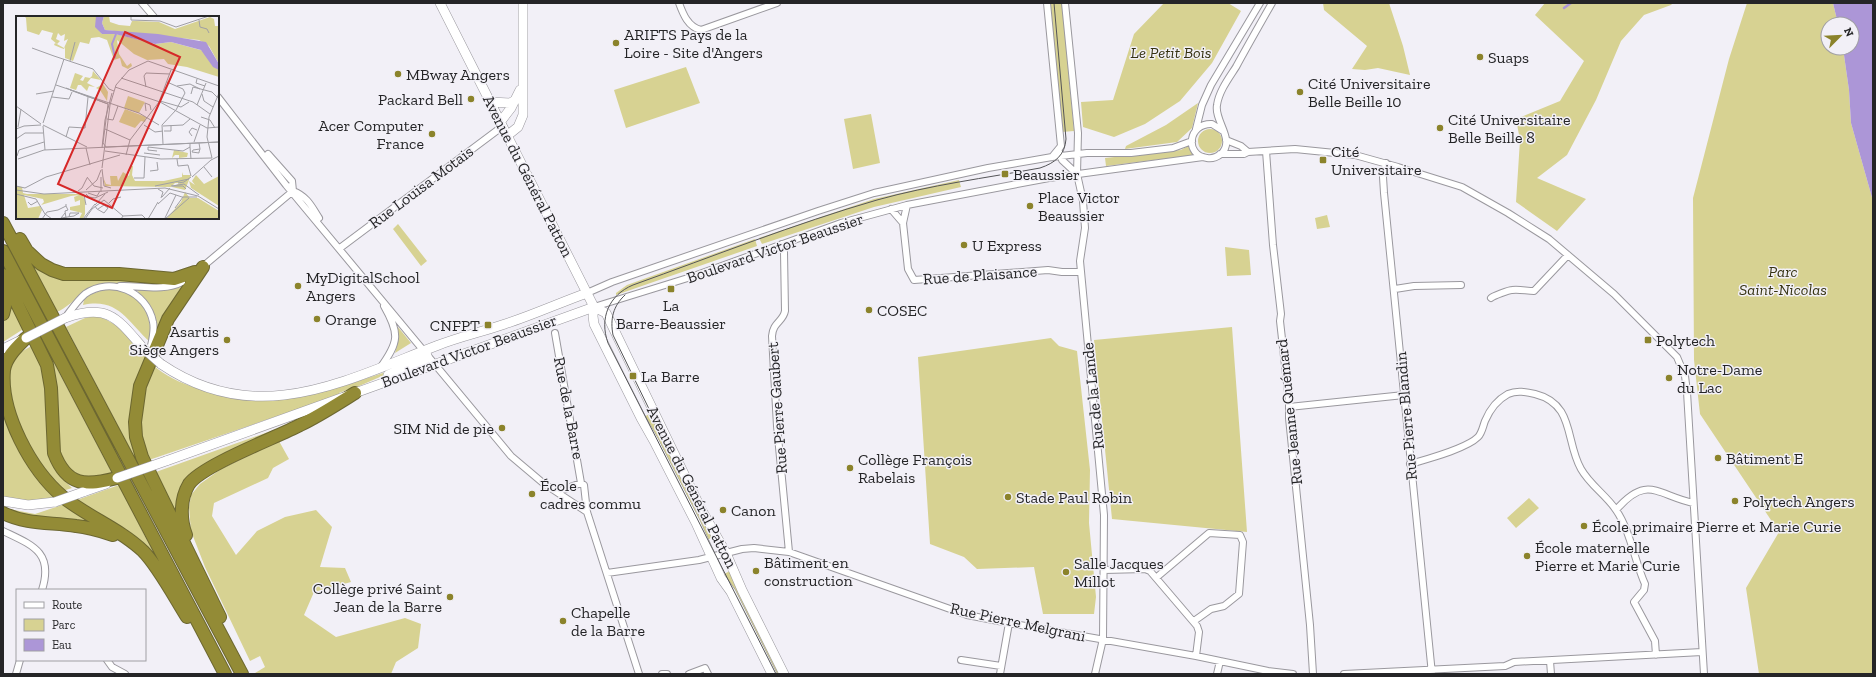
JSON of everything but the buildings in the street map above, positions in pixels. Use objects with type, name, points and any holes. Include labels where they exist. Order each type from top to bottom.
[{"type":"highway","points":[[3,219],[15,231],[27,252],[41,264],[52,270],[76,275],[119,274],[174,279],[199,270]]},
{"type":"highway","points":[[3,223],[242,674]]},
{"type":"highway","points":[[3,251],[223,669]]},
{"type":"highway","points":[[199,270],[168,320],[140,386],[135,422],[136,437],[142,457],[200,573],[247,674]]},
{"type":"highway","points":[[3,275],[46,365],[51,388],[54,453],[63,472],[79,482],[87,484],[104,483],[117,478]]},
{"type":"highway","points":[[3,290],[5,306],[3,314]]},
{"type":"highway","points":[[26,338],[7,361],[4,369],[3,387],[8,411],[26,453],[41,474],[63,497],[144,552],[190,621],[212,659],[223,669]]},
{"type":"highway","points":[[200,573],[183,527],[183,498],[190,484],[202,472],[300,425],[358,391]]},
{"type":"highway","points":[[3,513],[32,523],[95,529],[134,544]]},
{"type":"street","points":[[142,3],[153,16]]},
{"type":"street","name":"Avenue du Général Patton","points":[[440,3],[594,307],[594,324],[696,523],[721,578],[731,592],[772,674]]},
{"type":"street","points":[[508,135],[518,127],[523,114],[523,3]]},
{"type":"street","points":[[680,3],[687,20],[695,28],[705,29],[777,3]]},
{"type":"street","points":[[1047,3],[1061,146],[1060,156],[1062,160],[1077,174]]},
{"type":"street","name":"Rue de la Lande","points":[[1065,3],[1079,154],[1077,174],[1083,201],[1085,228],[1080,261],[1104,515],[1103,639],[1095,674]]},
{"type":"street","points":[[1260,3],[1207,94],[1192,141],[1195,151],[1203,157],[1210,158],[1220,154],[1244,154],[1248,152],[1295,149],[1355,155],[1386,163],[1462,187],[1508,213],[1549,239],[1630,309],[1676,357],[1685,376],[1704,674]]},
{"type":"street","points":[[1220,154],[1224,149],[1226,140],[1217,114],[1216,105],[1272,3]]},
{"type":"street","points":[[502,124],[517,99],[522,85]]},
{"type":"street","points":[[219,98],[287,175],[292,182],[293,191],[511,456],[558,493],[587,512]]},
{"type":"street","points":[[491,102],[504,103],[517,99]]},
{"type":"street","points":[[511,108],[517,109],[523,114]]},
{"type":"street","name":"Rue Louisa Motais","points":[[340,248],[502,124]]},
{"type":"street","points":[[1196,129],[1203,124],[1212,124],[1223,131]]},
{"type":"street","points":[[1226,140],[1241,146],[1248,152]]},
{"type":"street","name":"Boulevard Victor Beaussier","points":[[3,349],[65,318],[90,312],[108,314],[122,324],[143,348],[161,364],[182,378],[221,392],[264,396],[305,392],[334,386],[436,345],[531,315],[569,298],[587,293],[612,282],[818,210],[874,193],[988,168],[1052,157],[1087,153],[1131,153],[1173,148],[1192,141]]},
{"type":"street","points":[[1052,157],[1061,146]]},
{"type":"street","name":"Rue Jeanne Quémard","points":[[1266,151],[1289,418],[1310,625],[1313,674]]},
{"type":"street","name":"Boulevard Victor Beaussier","points":[[117,478],[594,307],[691,277],[841,223],[907,205],[968,192],[1077,174],[1203,157]]},
{"type":"street","name":"Rue Pierre Blandin","points":[[1386,163],[1383,177],[1384,193],[1393,283],[1395,289],[1410,464],[1417,514],[1431,672]]},
{"type":"street","points":[[65,318],[79,300],[91,291],[108,286],[170,286],[188,279],[293,191]]},
{"type":"street","name":"Rue de Plaisance","points":[[907,205],[903,223],[908,269],[914,280],[1048,270],[1081,272]]},
{"type":"street","points":[[891,209],[903,223]]},
{"type":"street","name":"Rue Pierre Gaubert","points":[[782,244],[785,314],[774,326],[772,336],[777,426],[789,552]]},
{"type":"street","points":[[1491,298],[1494,295],[1503,294],[1511,290],[1534,291],[1568,255]]},
{"type":"street","points":[[1395,289],[1414,286],[1461,285]]},
{"type":"street","points":[[120,286],[130,291],[148,308],[153,322],[151,345],[140,386]]},
{"type":"street","points":[[377,294],[394,324],[395,332],[394,347],[378,369]]},
{"type":"street","name":"Avenue du Général Patton","points":[[594,307],[606,313],[701,509],[726,553],[742,590],[784,674]]},
{"type":"street","name":"Rue de la Barre","points":[[555,333],[581,483],[584,486],[587,512],[639,674]]},
{"type":"street","name":"Boulevard Victor Beaussier","points":[[358,391],[376,381],[425,359],[427,356],[425,350]]},
{"type":"street","points":[[1410,464],[1472,441],[1482,431],[1494,403],[1510,393],[1520,391],[1543,396],[1557,407],[1568,427],[1573,451],[1588,480],[1616,510],[1645,584],[1644,590],[1634,602],[1656,641],[1656,655]]},
{"type":"street","points":[[1289,407],[1404,395]]},
{"type":"street","points":[[3,501],[28,505],[55,502],[104,483]]},
{"type":"street","name":"Rue de la Barre","points":[[558,493],[581,483]]},
{"type":"street","points":[[1616,510],[1635,493],[1650,489],[1664,492],[1681,500],[1693,503]]},
{"type":"street","points":[[3,532],[28,542],[41,554],[46,572],[42,589]]},
{"type":"street","points":[[1157,577],[1209,533],[1240,535],[1243,542],[1239,594],[1224,606],[1211,609],[1194,621]]},
{"type":"street","name":"Rue Pierre Melgrani","points":[[607,572],[711,557],[754,548],[789,552],[967,615],[1009,624],[1196,656],[1268,671],[1293,674]]},
{"type":"street","points":[[1104,570],[1146,569],[1157,577],[1194,621],[1199,632],[1196,656]]},
{"type":"street","points":[[1000,674],[1009,624]]},
{"type":"street","points":[[1344,674],[1431,672],[1505,666],[1514,662],[1702,652]]},
{"type":"street","points":[[962,660],[1001,666]]},
{"type":"street","points":[[16,674],[20,661]]},
{"type":"street","points":[[108,661],[114,669],[125,674]]},
{"type":"street","points":[[1217,674],[1220,661]]},
{"type":"street","points":[[1550,661],[1551,674]]},
{"type":"street","points":[[689,674],[705,668],[708,674]]},
{"type":"street","points":[[662,674],[667,674]]},
{"type":"green space","points":[[1050,3],[1062,3],[1074,131],[1062,132]]},
{"type":"green space","name":"Le Petit Bois","points":[[1164,3],[1228,3],[1241,11],[1212,63],[1180,101],[1145,124],[1114,137],[1083,127],[1081,102],[1113,100],[1134,34]]},
{"type":"green space","points":[[1323,3],[1389,3],[1403,46],[1410,75],[1378,68],[1365,70],[1352,69],[1367,46],[1324,10]]},
{"type":"green space","points":[[1545,3],[1673,3],[1644,15],[1621,41],[1596,100],[1567,155],[1537,178],[1586,199],[1557,231],[1516,202],[1520,140],[1516,119],[1560,101],[1584,61],[1535,15]]},
{"type":"green space","name":"Parc Saint-Nicolas","points":[[1747,3],[1833,3],[1836,16],[1820,16],[1820,56],[1844,56],[1849,90],[1851,123],[1873,201],[1873,674],[1759,674],[1746,588],[1779,532],[1700,414],[1694,360],[1693,198],[1729,59]]},
{"type":"green space","points":[[686,67],[700,103],[626,128],[614,90]]},
{"type":"green space","points":[[1198,103],[1192,128],[1177,142],[1125,149],[1126,146],[1166,125]]},
{"type":"green space","points":[[871,114],[880,163],[853,169],[844,119]]},
{"type":"green space","points":[[1210,129],[1215,130],[1221,136],[1221,146],[1215,152],[1210,153],[1205,152],[1199,146],[1198,141],[1199,136],[1205,130]]},
{"type":"green space","points":[[1188,146],[1194,155],[1106,166],[1105,158],[1181,150]]},
{"type":"green space","points":[[959,180],[961,187],[874,207],[762,244],[759,238],[874,199]]},
{"type":"green space","points":[[1327,215],[1330,227],[1317,229],[1315,218]]},
{"type":"green space","points":[[398,224],[427,261],[421,266],[393,229]]},
{"type":"green space","points":[[755,239],[757,246],[616,295],[616,293],[627,285]]},
{"type":"green space","points":[[1225,247],[1249,250],[1251,275],[1227,276]]},
{"type":"green space","points":[[38,266],[55,276],[63,278],[113,277],[169,285],[103,283],[96,285],[57,312],[34,268]]},
{"type":"green space","points":[[183,285],[185,288],[158,329],[152,308],[136,289],[162,291]]},
{"type":"green space","points":[[106,289],[127,292],[135,297],[141,304],[149,321],[151,331],[150,342],[128,319],[114,308],[95,303],[83,305],[84,300],[89,295]]},
{"type":"green space","points":[[10,302],[25,328],[3,342],[3,321],[7,316]]},
{"type":"green space","points":[[95,316],[111,322],[129,338],[145,357],[131,415],[181,546],[66,327],[85,318]]},
{"type":"green space","points":[[398,327],[411,343],[395,353],[398,342]]},
{"type":"green space","points":[[1232,327],[1247,532],[1112,519],[1094,340]]},
{"type":"green space","name":"Stade Paul Robin","points":[[1051,338],[1059,346],[1077,351],[1090,470],[1089,523],[1096,597],[1094,614],[1043,614],[1034,567],[977,569],[964,557],[930,544],[918,357]]},
{"type":"green space","points":[[42,340],[112,473],[83,481],[60,462],[39,342]]},
{"type":"green space","points":[[35,344],[45,372],[52,462],[58,474],[72,488],[63,491],[50,479],[20,436],[6,382],[13,359],[21,352]]},
{"type":"green space","points":[[153,365],[168,376],[190,386],[222,396],[271,400],[294,398],[317,393],[389,371],[389,373],[339,393],[339,395],[146,461],[139,432],[143,392]]},
{"type":"green space","points":[[3,404],[55,496],[36,501],[3,498]]},
{"type":"green space","points":[[653,412],[713,537],[707,540],[644,417]]},
{"type":"green space","points":[[296,422],[193,475],[178,520],[153,473]]},
{"type":"green space","points":[[279,441],[289,459],[273,468],[268,478],[214,503],[212,516],[236,555],[257,531],[285,517],[316,510],[332,527],[320,567],[345,568],[351,582],[314,592],[304,615],[336,637],[405,618],[421,624],[418,648],[396,662],[391,674],[255,673],[265,667],[260,656],[250,661],[205,567],[191,531],[189,508],[191,495],[200,484],[221,469]]},
{"type":"green space","points":[[119,485],[162,569],[74,501]]},
{"type":"green space","points":[[1529,498],[1539,508],[1516,528],[1507,518]]},
{"type":"green space","points":[[65,504],[95,524],[37,520],[4,508],[35,514]]},
{"type":"green space","points":[[730,571],[782,674],[774,674],[724,574]]},
{"type":"water","points":[[1833,3],[1873,3],[1873,201],[1851,123],[1849,90],[1844,56],[1860,56],[1860,16],[1836,16]]},
{"type":"waterway","points":[[1564,8],[1571,3]]},
{"type":"tram line","points":[[776,674],[608,343],[605,325],[608,308],[618,295],[633,285],[815,219],[897,195],[938,186],[1040,168],[1055,161],[1064,150],[1066,139],[1054,3]]},
{"type":"tram line","points":[[625,295],[613,313],[613,335],[669,450]]},
{"type":"place","name":"ARIFTS Pays de la Loire - Site d'Angers","points":[[616,43]]},
{"type":"place","name":"Suaps","points":[[1480,57]]},
{"type":"place","name":"MBway Angers","points":[[398,74]]},
{"type":"place","name":"Cité Universitaire Belle Beille 10","points":[[1300,92]]},
{"type":"place","name":"Packard Bell","points":[[471,99]]},
{"type":"place","name":"Cité Universitaire Belle Beille 8","points":[[1440,128]]},
{"type":"place","name":"Acer Computer France","points":[[432,134]]},
{"type":"place","name":"Cité Universitaire","points":[[1323,160]]},
{"type":"place","name":"Beaussier","points":[[1005,174]]},
{"type":"place","name":"Place Victor Beaussier","points":[[1030,206]]},
{"type":"place","name":"U Express","points":[[964,245]]},
{"type":"place","name":"MyDigitalSchool Angers","points":[[298,286]]},
{"type":"place","name":"La Barre-Beaussier","points":[[671,289]]},
{"type":"place","name":"COSEC","points":[[869,310]]},
{"type":"place","name":"Orange","points":[[317,319]]},
{"type":"place","name":"CNFPT","points":[[488,325]]},
{"type":"place","name":"Asartis Siège Angers","points":[[227,340]]},
{"type":"place","name":"Polytech","points":[[1648,340]]},
{"type":"place","name":"La Barre","points":[[633,376]]},
{"type":"place","name":"Notre-Dame du Lac","points":[[1669,378]]},
{"type":"place","name":"SIM Nid de pie","points":[[502,428]]},
{"type":"place","name":"Bâtiment E","points":[[1718,458]]},
{"type":"place","name":"Collège François Rabelais","points":[[850,468]]},
{"type":"place","name":"École cadres commu","points":[[532,494]]},
{"type":"place","name":"Stade Paul Robin","points":[[1008,497]]},
{"type":"place","name":"Polytech Angers","points":[[1735,501]]},
{"type":"place","name":"Canon","points":[[723,510]]},
{"type":"place","name":"École primaire Pierre et Marie Curie","points":[[1584,526]]},
{"type":"place","name":"École maternelle Pierre et Marie Curie","points":[[1527,556]]},
{"type":"place","name":"Bâtiment en construction","points":[[756,571]]},
{"type":"place","name":"Salle Jacques Millot","points":[[1066,572]]},
{"type":"place","name":"Collège privé Saint Jean de la Barre","points":[[450,597]]},
{"type":"place","name":"Chapelle de la Barre","points":[[563,621]]}]
